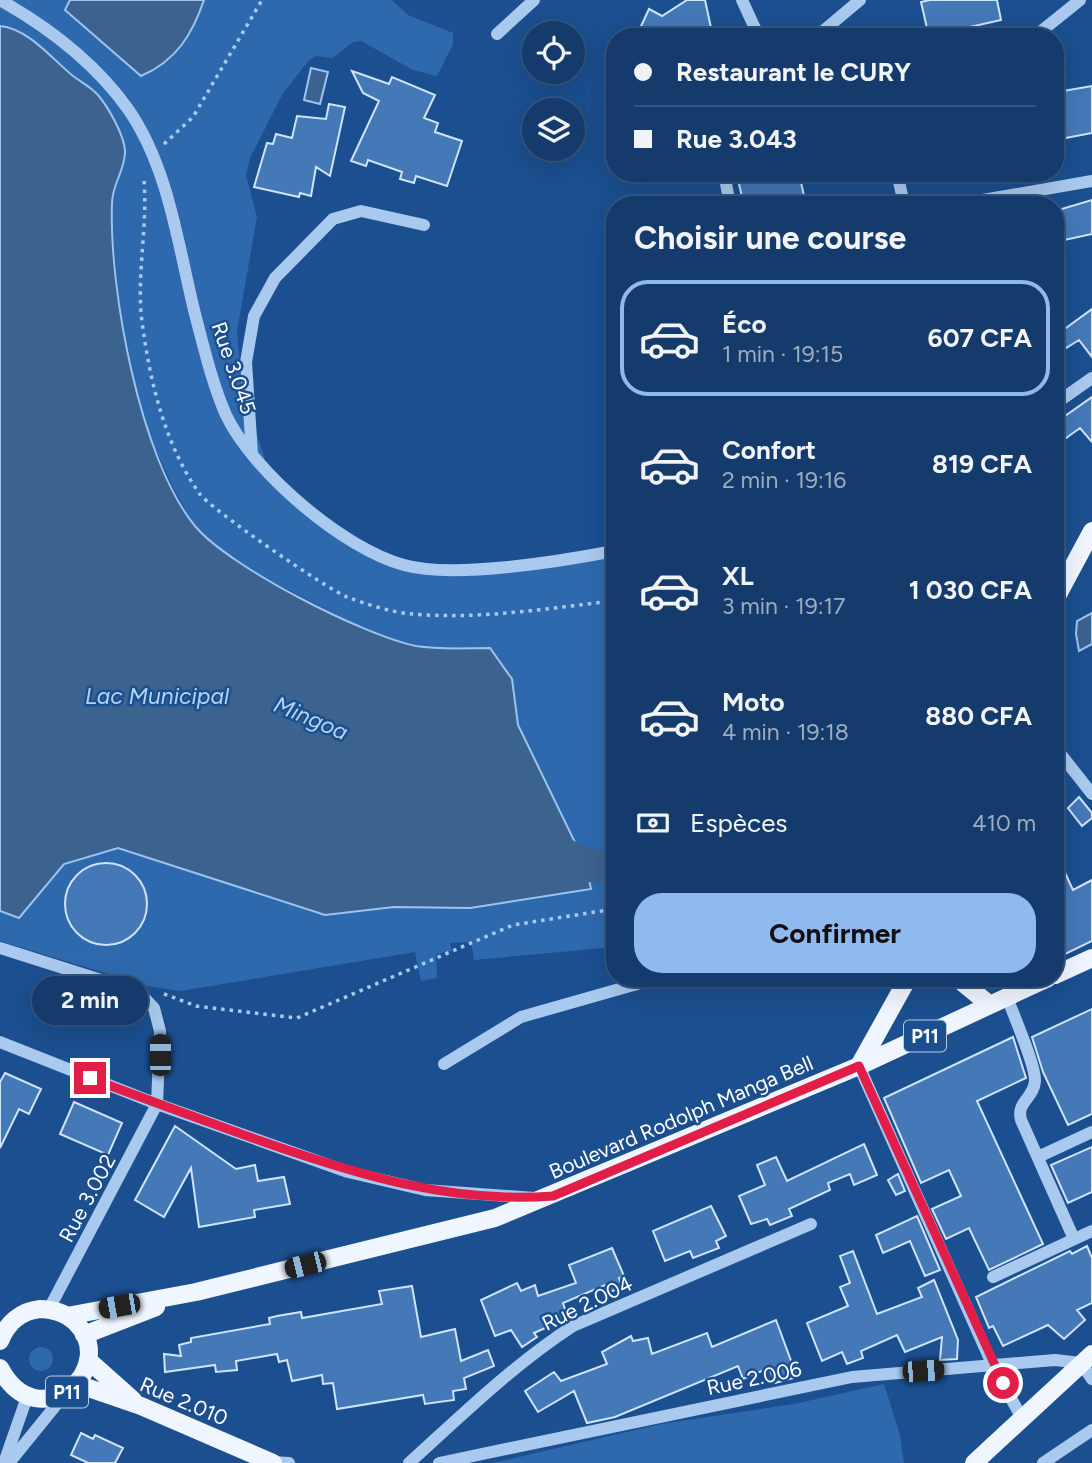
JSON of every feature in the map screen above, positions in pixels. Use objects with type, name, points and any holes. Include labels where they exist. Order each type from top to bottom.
[{"type":"main road","points":[[1064,583],[1088,536]]},
{"type":"main road","points":[[1064,971],[1092,958]]},
{"type":"main road","points":[[859,1066],[903,987]]},
{"type":"main road","points":[[968,987],[990,1005]]},
{"type":"main road","name":"Boulevard Rodolph Manga Bell","points":[[196,1292],[495,1218],[859,1066],[1029,987]]},
{"type":"main road","points":[[67,1315],[84,1335],[196,1292]]},
{"type":"main road","name":"P11","points":[[49,1309],[67,1315],[196,1292]]},
{"type":"main road","points":[[2,1333],[24,1313],[49,1309]]},
{"type":"main road","name":"P11","points":[[0,1368],[8,1382],[27,1397],[46,1399],[71,1389],[88,1360],[84,1335]]},
{"type":"main road","points":[[974,1463],[1086,1358]]},
{"type":"main road","points":[[88,1360],[141,1406]]},
{"type":"main road","name":"Rue 2.010","points":[[71,1389],[141,1406],[272,1463]]},
{"type":"street","name":"Rue 3.045","points":[[0,0],[33,19],[108,85],[129,111],[152,154],[167,196],[208,363],[227,417],[264,470],[349,542],[405,566],[441,570],[494,567],[606,552]]},
{"type":"street","points":[[496,34],[534,0]]},
{"type":"street","points":[[742,0],[755,28]]},
{"type":"street","points":[[827,28],[860,0]]},
{"type":"street","points":[[1045,28],[1080,0]]},
{"type":"street","points":[[1006,196],[1092,181]]},
{"type":"street","points":[[252,454],[246,362],[254,316],[275,278],[333,219],[361,211],[424,225]]},
{"type":"street","points":[[1064,398],[1092,378]]},
{"type":"street","points":[[1064,758],[1092,794]]},
{"type":"street","points":[[0,948],[139,992],[154,1008],[160,1031],[157,1104]]},
{"type":"street","points":[[444,1064],[521,1017],[626,987]]},
{"type":"street","points":[[1007,997],[1035,1078],[1035,1084],[1018,1112],[1074,1239]]},
{"type":"street","points":[[0,1042],[157,1104],[348,1172],[425,1190],[526,1198],[553,1196]]},
{"type":"street","points":[[859,1066],[993,1366],[1022,1419]]},
{"type":"street","name":"Rue 3.002","points":[[49,1309],[157,1104]]},
{"type":"street","points":[[1038,1157],[1092,1132]]},
{"type":"street","name":"Rue 2.004","points":[[409,1463],[489,1391],[545,1345],[573,1326],[811,1224]]},
{"type":"street","points":[[993,1277],[1092,1231]]},
{"type":"street","points":[[1086,1358],[1092,1379]]},
{"type":"street","name":"Rue 2.006","points":[[439,1463],[852,1377],[1086,1358]]},
{"type":"street","points":[[9,1463],[71,1389]]},
{"type":"street","points":[[4,1463],[27,1397]]},
{"type":"street","points":[[1043,1463],[1092,1430]]},
{"type":"street","points":[[272,1463],[289,1463]]},
{"type":"path","points":[[152,154],[193,117],[262,0]]},
{"type":"path","points":[[157,992],[196,1006],[297,1018],[513,925],[606,910]]},
{"type":"shaded area","points":[[0,0],[392,0],[408,15],[453,33],[453,44],[437,76],[413,70],[361,41],[353,42],[333,58],[316,56],[309,60],[282,95],[250,158],[246,175],[257,217],[237,331],[241,383],[270,476],[334,533],[406,571],[503,569],[606,551],[606,948],[474,960],[471,942],[450,943],[452,951],[436,954],[437,978],[421,981],[415,952],[180,991],[147,986],[0,941],[0,911],[19,917],[64,864],[118,847],[325,915],[591,889],[586,865],[518,725],[512,679],[490,648],[429,648],[377,636],[258,574],[215,547],[194,525],[173,488],[150,436],[134,381],[122,327],[114,246],[112,203],[122,168],[98,95],[10,27],[0,26]]},
{"type":"shaded area","points":[[41,1347],[49,1351],[53,1359],[49,1367],[41,1371],[33,1367],[29,1359],[33,1351]]},
{"type":"shaded area","points":[[884,1384],[900,1435],[904,1463],[493,1463],[661,1424],[794,1404]]},
{"type":"water","points":[[70,0],[204,0],[194,25],[181,46],[164,63],[141,76],[65,10]]},
{"type":"water","name":"Lac Municipal","points":[[0,26],[11,28],[30,38],[98,95],[119,130],[125,152],[113,196],[112,239],[122,326],[144,417],[158,460],[195,526],[236,561],[298,597],[364,628],[416,646],[490,648],[512,679],[518,725],[586,865],[591,889],[470,908],[394,907],[325,915],[118,848],[64,864],[19,918],[0,911]]},
{"type":"water","points":[[311,68],[328,72],[320,104],[304,100]]},
{"type":"water","points":[[1092,613],[1092,644],[1079,651],[1077,621]]},
{"type":"building","points":[[687,0],[705,0],[711,28],[640,28],[649,9],[662,16]]},
{"type":"building","points":[[997,0],[1001,20],[965,28],[927,28],[921,2]]},
{"type":"building","points":[[352,71],[389,84],[392,77],[435,95],[424,118],[438,123],[435,132],[462,141],[447,186],[416,176],[414,183],[400,179],[402,172],[368,160],[366,166],[351,161],[379,101],[363,93]]},
{"type":"building","points":[[1092,86],[1092,133],[1064,138],[1064,91]]},
{"type":"building","points":[[329,104],[345,107],[330,176],[316,167],[311,196],[300,193],[299,197],[254,187],[267,143],[273,144],[276,134],[292,138],[297,116],[326,119]]},
{"type":"building","points":[[738,182],[801,182],[804,196],[742,196]]},
{"type":"building","points":[[1092,200],[1092,234],[1064,240],[1064,208]]},
{"type":"building","points":[[1092,309],[1092,357],[1079,340],[1064,349],[1064,329]]},
{"type":"building","points":[[1092,397],[1092,442],[1080,428],[1064,440],[1064,417]]},
{"type":"building","points":[[1079,797],[1092,813],[1092,818],[1082,826],[1068,808]]},
{"type":"building","points":[[98,863],[114,863],[129,870],[140,881],[147,896],[144,920],[135,933],[114,945],[98,945],[83,938],[72,927],[65,912],[65,896],[72,881],[83,870]]},
{"type":"building","points":[[1064,870],[1073,890],[1092,880],[1092,941],[1064,955]]},
{"type":"building","points":[[1092,1009],[1092,1114],[1068,1125],[1043,1072],[1032,1037]]},
{"type":"building","points":[[1013,1037],[1026,1078],[977,1101],[1043,1244],[989,1270],[969,1228],[946,1239],[932,1209],[961,1196],[949,1170],[921,1183],[884,1098]]},
{"type":"building","points":[[5,1073],[41,1089],[29,1114],[19,1109],[0,1148],[0,1082]]},
{"type":"building","points":[[74,1102],[122,1123],[108,1155],[60,1134]]},
{"type":"building","points":[[175,1126],[236,1169],[255,1165],[258,1181],[284,1177],[290,1204],[254,1210],[255,1217],[199,1227],[191,1168],[164,1217],[135,1200]]},
{"type":"building","points":[[864,1144],[877,1175],[854,1185],[850,1174],[828,1183],[830,1190],[789,1209],[792,1216],[770,1225],[767,1219],[751,1224],[739,1196],[765,1185],[757,1165],[776,1157],[787,1181]]},
{"type":"building","points":[[1092,1147],[1092,1192],[1068,1203],[1051,1165]]},
{"type":"building","points":[[898,1174],[905,1191],[896,1195],[888,1180]]},
{"type":"building","points":[[711,1206],[726,1236],[716,1241],[719,1248],[693,1258],[690,1251],[665,1261],[653,1231]]},
{"type":"building","points":[[917,1216],[940,1270],[925,1276],[910,1241],[883,1253],[876,1235]]},
{"type":"building","points":[[1087,1246],[1092,1258],[1092,1303],[1077,1310],[1085,1320],[1064,1339],[1048,1325],[1003,1346],[993,1326],[989,1328],[976,1297],[1070,1251],[1072,1254]]},
{"type":"building","points":[[612,1248],[624,1276],[619,1278],[622,1287],[608,1293],[605,1285],[563,1303],[568,1318],[534,1333],[537,1337],[522,1347],[511,1330],[495,1336],[481,1300],[517,1283],[521,1291],[535,1285],[538,1296],[576,1283],[569,1265]]},
{"type":"building","points":[[853,1251],[877,1314],[922,1297],[918,1288],[934,1280],[958,1340],[957,1359],[940,1360],[942,1337],[905,1352],[897,1335],[861,1351],[863,1358],[847,1364],[842,1352],[822,1361],[807,1323],[848,1306],[840,1287],[850,1283],[840,1256]]},
{"type":"building","points":[[412,1286],[421,1337],[455,1329],[461,1361],[488,1350],[494,1366],[464,1378],[466,1389],[453,1391],[454,1400],[425,1404],[423,1395],[337,1409],[333,1383],[323,1384],[322,1375],[292,1381],[287,1360],[279,1362],[277,1354],[236,1361],[237,1370],[216,1372],[215,1365],[165,1372],[164,1354],[181,1356],[179,1345],[191,1342],[191,1338],[270,1324],[269,1318],[277,1316],[301,1312],[302,1318],[382,1304],[379,1291]]},
{"type":"building","points":[[776,1320],[797,1377],[775,1383],[769,1368],[743,1379],[738,1366],[615,1417],[587,1423],[574,1391],[538,1412],[525,1391],[554,1372],[561,1381],[607,1364],[602,1352],[631,1336],[633,1341],[648,1338],[652,1354],[707,1333],[712,1347]]},
{"type":"building","points":[[81,1433],[93,1439],[95,1435],[123,1448],[115,1463],[88,1463],[71,1455]]},
{"type":"waterway","name":"Mingoa","points":[[544,845],[586,865],[606,867]]},
{"type":"route","points":[[90,1078],[348,1172],[425,1190],[526,1198],[553,1196],[859,1066],[1003,1383]]}]
